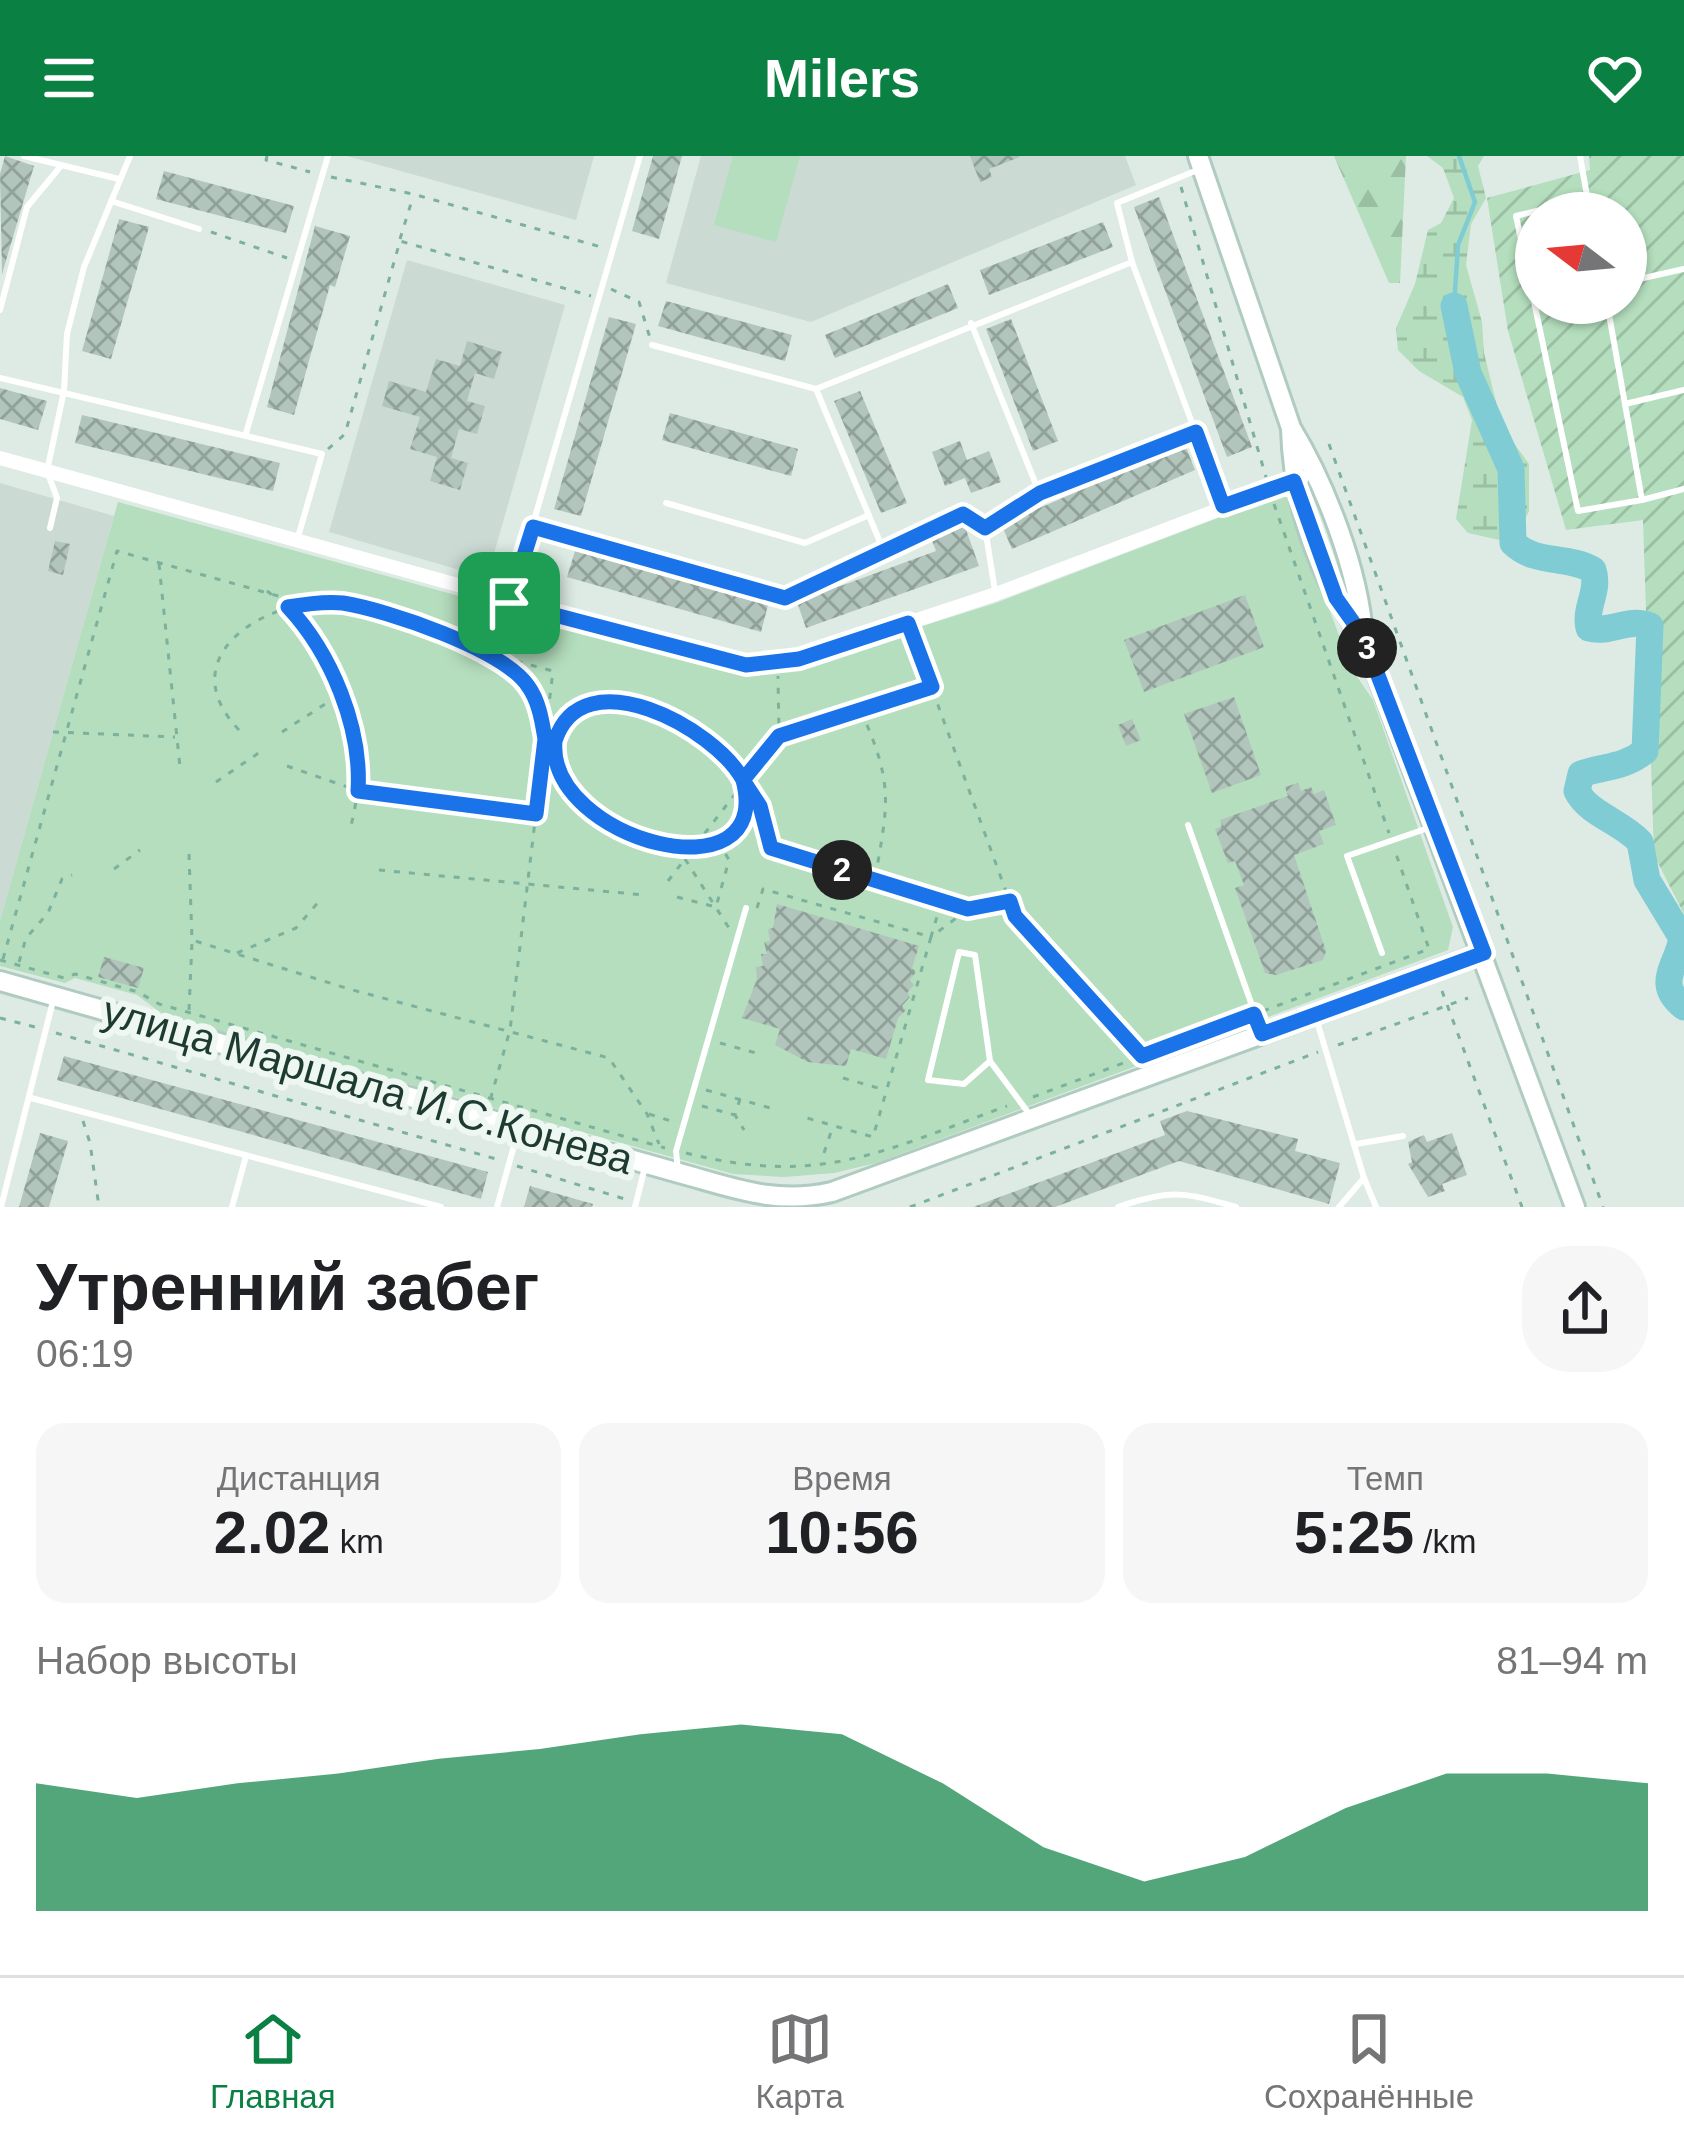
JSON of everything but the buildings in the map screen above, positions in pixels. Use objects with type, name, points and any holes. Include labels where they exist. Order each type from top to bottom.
[{"type":"main road","points":[[1199,162],[1292,428],[1316,474],[1350,570],[1363,636],[1575,1207]]},
{"type":"main road","points":[[1292,428],[1294,481],[1336,598],[1363,636]]},
{"type":"main road","name":"улица Маршала И.С.Конева","points":[[1,968],[54,997],[769,1202],[832,1192],[1027,1110],[1262,1034],[1484,953]]},
{"type":"street","points":[[0,458],[509,603],[746,665],[799,659],[996,595],[1316,474]]},
{"type":"lane","points":[[24,156],[120,179]]},
{"type":"lane","points":[[50,528],[57,498],[47,471],[64,391],[67,334],[84,267],[130,156]]},
{"type":"lane","points":[[246,433],[328,156]]},
{"type":"lane","points":[[509,603],[640,156]]},
{"type":"lane","points":[[1587,192],[1580,157],[1591,156]]},
{"type":"lane","points":[[1199,162],[1178,178],[1117,203],[1132,262],[1223,506]]},
{"type":"lane","points":[[0,310],[27,207],[60,167]]},
{"type":"lane","points":[[111,201],[199,229]]},
{"type":"lane","points":[[652,345],[816,388],[1132,262]]},
{"type":"lane","points":[[1647,277],[1684,269]]},
{"type":"lane","points":[[971,323],[1040,493]]},
{"type":"lane","points":[[1539,324],[1578,511],[1684,489]]},
{"type":"lane","points":[[1610,324],[1642,500]]},
{"type":"lane","points":[[0,378],[322,454],[298,540]]},
{"type":"lane","points":[[816,388],[885,554]]},
{"type":"lane","points":[[1625,404],[1684,390]]},
{"type":"lane","points":[[985,528],[1040,493],[1196,432]]},
{"type":"lane","points":[[666,503],[805,543],[869,515]]},
{"type":"lane","points":[[533,527],[785,598],[963,514],[985,528],[996,595]]},
{"type":"lane","points":[[1188,825],[1262,1034]]},
{"type":"lane","points":[[1382,953],[1348,856],[1435,826]]},
{"type":"lane","points":[[679,1173],[684,1125],[746,908]]},
{"type":"lane","points":[[990,1061],[964,1084],[928,1080],[959,952],[976,955],[990,1061],[1027,1110]]},
{"type":"lane","points":[[1,1207],[54,997]]},
{"type":"lane","points":[[1315,1015],[1376,1207]]},
{"type":"lane","points":[[31,1098],[441,1207]]},
{"type":"lane","points":[[497,1207],[519,1128]]},
{"type":"lane","points":[[1356,1144],[1403,1136]]},
{"type":"lane","points":[[232,1207],[246,1156]]},
{"type":"lane","points":[[636,1205],[646,1164]]},
{"type":"lane","points":[[1339,1207],[1364,1178]]},
{"type":"lane","points":[[1118,1207],[1161,1192],[1236,1207]]},
{"type":"path","points":[[267,156],[266,160],[413,194],[614,251]]},
{"type":"path","points":[[1178,178],[1267,478]]},
{"type":"path","points":[[322,454],[345,434],[413,194]]},
{"type":"path","points":[[199,229],[295,261]]},
{"type":"path","points":[[400,241],[599,299]]},
{"type":"path","points":[[603,286],[639,302],[652,345]]},
{"type":"path","points":[[1329,444],[1603,1207]]},
{"type":"path","points":[[307,604],[117,551],[1,968],[18,965],[64,978],[75,974],[138,992],[159,1004],[681,1152],[777,1168],[838,1164],[1027,1110],[1142,1056],[1429,949],[1274,503]]},
{"type":"path","points":[[158,562],[180,766]]},
{"type":"path","points":[[264,589],[288,607],[317,644],[340,694],[358,757],[351,825]]},
{"type":"path","points":[[239,730],[215,691],[217,659],[242,632],[288,607],[342,603],[387,615],[478,651],[553,671],[510,1030],[491,1098]]},
{"type":"path","points":[[908,623],[1015,916],[1142,1056]]},
{"type":"path","points":[[478,651],[529,686],[545,739]]},
{"type":"path","points":[[778,669],[779,736]]},
{"type":"path","points":[[668,881],[779,736],[932,687]]},
{"type":"path","points":[[282,732],[340,694]]},
{"type":"path","points":[[743,780],[747,799],[742,817],[719,842],[694,847],[654,844],[617,829],[565,780],[555,761],[555,741],[576,710],[593,704],[631,705],[665,714],[700,733],[723,753],[743,780],[760,806],[771,848],[968,909]]},
{"type":"path","points":[[861,711],[884,760],[887,788],[886,821],[874,880]]},
{"type":"path","points":[[53,732],[177,736]]},
{"type":"path","points":[[545,739],[555,741]]},
{"type":"path","points":[[216,782],[260,752]]},
{"type":"path","points":[[287,766],[358,791],[536,814]]},
{"type":"path","points":[[965,780],[973,777]]},
{"type":"path","points":[[676,897],[716,907],[729,860],[719,842]]},
{"type":"path","points":[[114,869],[140,850]]},
{"type":"path","points":[[189,854],[189,1012]]},
{"type":"path","points":[[379,869],[644,895]]},
{"type":"path","points":[[18,965],[26,938],[48,913],[62,879],[71,875]]},
{"type":"path","points":[[756,911],[763,889],[931,937]]},
{"type":"path","points":[[236,953],[296,928],[321,899]]},
{"type":"path","points":[[807,1118],[873,1137],[942,900]]},
{"type":"path","points":[[931,937],[968,909],[1010,901]]},
{"type":"path","points":[[192,940],[350,989],[609,1058],[647,1114],[660,1146]]},
{"type":"path","points":[[1511,985],[1521,981]]},
{"type":"path","points":[[1442,991],[1522,1207]]},
{"type":"path","points":[[910,1207],[1468,998]]},
{"type":"path","points":[[0,1018],[510,1163],[636,1205]]},
{"type":"path","points":[[843,1078],[886,1090]]},
{"type":"path","points":[[744,1130],[735,1115],[700,1106],[704,1089],[773,1109]]},
{"type":"path","points":[[735,1115],[740,1099]]},
{"type":"path","points":[[80,1112],[90,1143],[99,1207]]},
{"type":"path","points":[[647,1114],[684,1125]]},
{"type":"path","points":[[824,1153],[833,1126]]},
{"type":"path","points":[[681,1152],[690,1137]]},
{"type":"shaded area","points":[[347,156],[594,156],[576,220]]},
{"type":"shaded area","points":[[701,156],[1125,156],[1136,185],[811,322],[666,283]]},
{"type":"shaded area","points":[[407,260],[565,305],[487,578],[329,532]]},
{"type":"shaded area","points":[[0,483],[114,516],[0,921]]},
{"type":"green space","points":[[733,156],[800,156],[776,242],[714,225]]},
{"type":"green space","points":[[1334,156],[1406,156],[1400,283],[1389,283]]},
{"type":"green space","points":[[1427,156],[1484,156],[1478,166],[1486,198],[1471,224],[1466,265],[1498,410],[1508,435],[1529,464],[1529,511],[1513,543],[1468,533],[1456,519],[1472,420],[1463,397],[1419,371],[1398,350],[1396,328],[1415,284],[1428,230],[1441,223],[1454,198],[1443,168]]},
{"type":"green space","points":[[1589,156],[1684,156],[1684,914],[1654,855],[1643,520],[1566,530],[1508,331],[1487,198],[1590,170]]},
{"type":"green space","points":[[1286,492],[1351,668],[1373,700],[1453,927],[1448,950],[876,1163],[784,1177],[733,1174],[165,1016],[137,995],[75,978],[65,983],[0,966],[0,921],[118,502],[743,674],[795,666],[996,603]]},
{"type":"waterway","points":[[1454,306],[1458,245],[1475,202],[1459,156]]},
{"type":"waterway","points":[[1454,306],[1468,373],[1511,469],[1513,543],[1532,554],[1593,570],[1589,628],[1650,626],[1645,751],[1622,764],[1581,774],[1577,791],[1589,806],[1640,842],[1647,880],[1682,938],[1669,982],[1684,1007]]},
{"type":"route","points":[[509,603],[533,527],[785,598],[963,514],[985,528],[1040,493],[1196,432],[1223,506],[1294,481],[1336,598],[1363,636],[1484,953],[1262,1034],[1254,1014],[1142,1056],[1015,916],[1010,901],[968,909],[771,848],[760,806],[743,780],[747,799],[738,826],[723,840],[704,847],[654,844],[617,829],[565,780],[555,761],[555,741],[545,739],[536,814],[358,791],[358,757],[336,683],[317,644],[288,607],[342,603],[387,615],[478,651],[529,686],[545,739],[555,741],[569,716],[593,704],[631,705],[665,714],[712,742],[743,780],[779,736],[932,687],[908,623],[799,659],[746,665],[509,603]]}]
